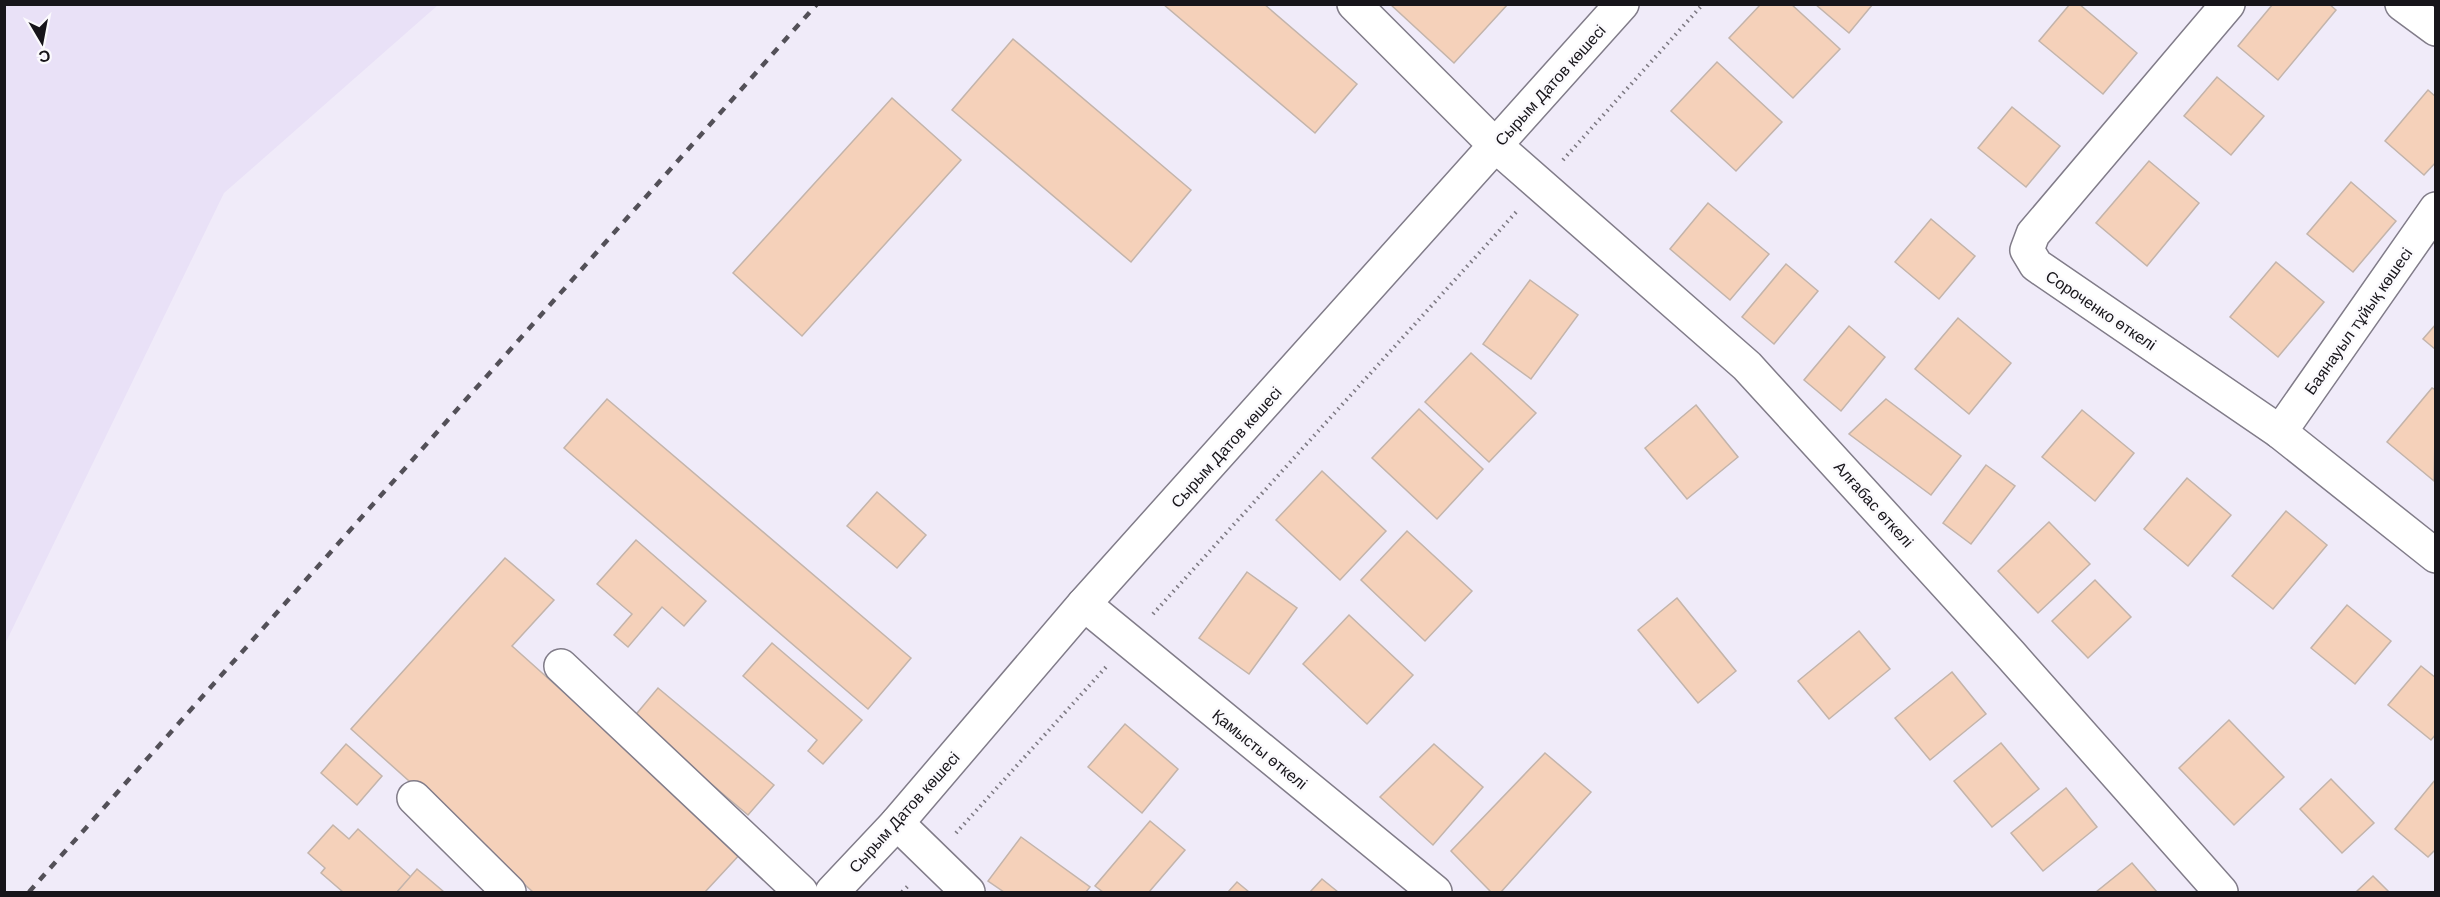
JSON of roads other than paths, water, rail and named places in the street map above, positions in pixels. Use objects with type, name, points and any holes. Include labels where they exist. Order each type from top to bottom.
[{"type":"street","name":"Алғабас өткелі","points":[[1354,4],[1496,146],[1747,366],[2010,654],[2221,892]]},
{"type":"street","name":"Сырым Датов көшесі","points":[[832,892],[897,823],[1084,604],[1622,4]]},
{"type":"street","name":"Сороченко өткелі","points":[[2228,4],[2033,234],[2027,250],[2036,265],[2280,432],[2436,556]]},
{"type":"street","points":[[2402,4],[2436,29]]},
{"type":"street","name":"Баянауыл тұйық көшесі","points":[[2280,432],[2436,209]]},
{"type":"street","name":"Қамысты өткелі","points":[[1084,604],[1435,892]]},
{"type":"street","points":[[561,666],[801,892]]},
{"type":"street","points":[[414,798],[509,892]]},
{"type":"street","points":[[897,823],[968,892]]},
{"type":"railway","points":[[29,892],[817,4]]}]
